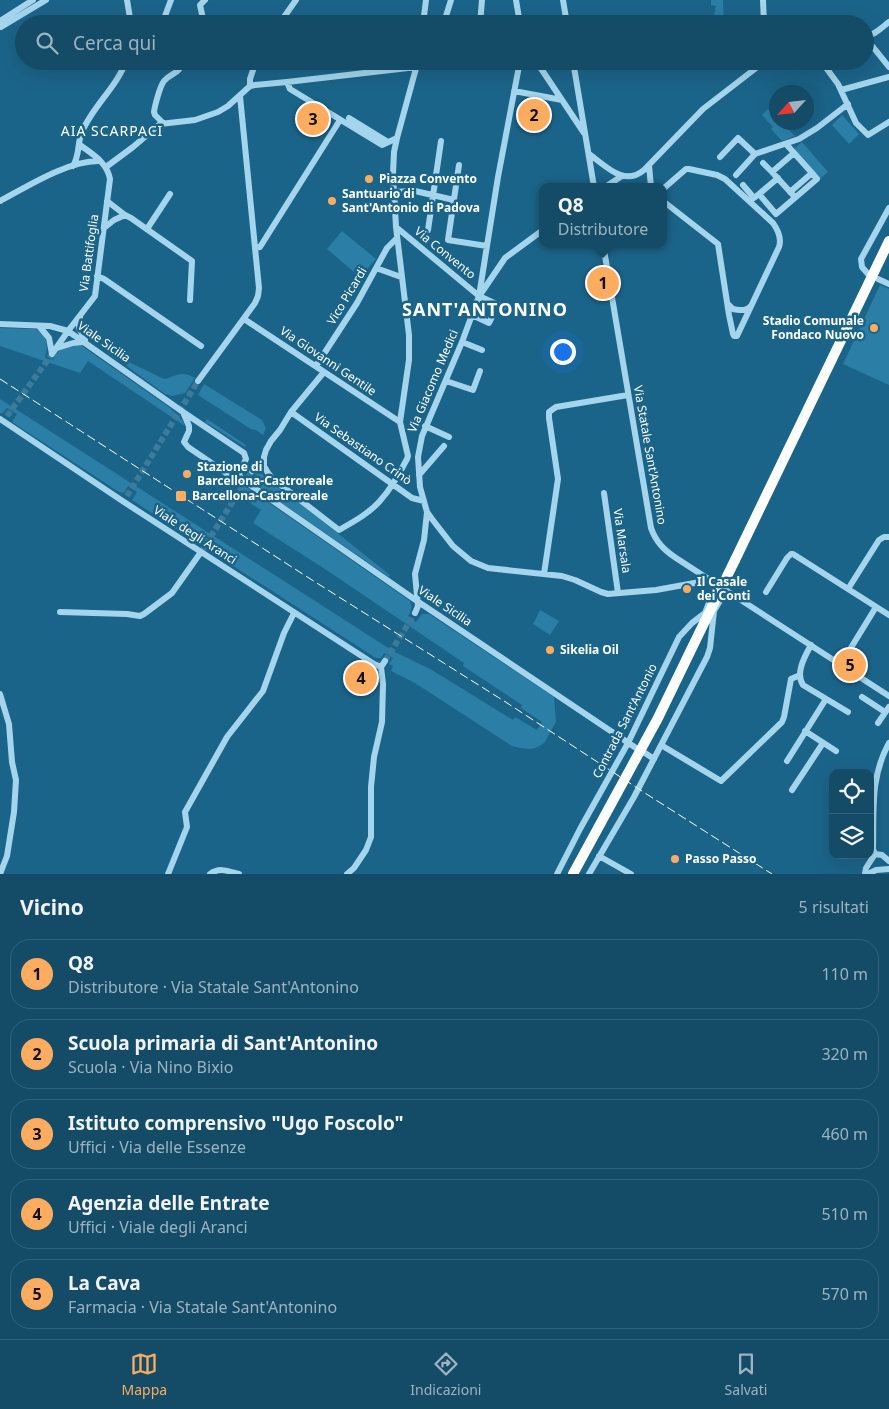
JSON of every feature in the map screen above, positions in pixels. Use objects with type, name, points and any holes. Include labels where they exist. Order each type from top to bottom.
[{"type":"highway","points":[[573,874],[658,718],[889,241]]},
{"type":"street","points":[[0,21],[34,0]]},
{"type":"street","points":[[0,27],[23,6],[46,0]]},
{"type":"street","points":[[127,0],[130,15]]},
{"type":"street","points":[[165,15],[171,0]]},
{"type":"street","points":[[202,15],[200,6],[205,0]]},
{"type":"street","points":[[285,15],[296,0]]},
{"type":"street","points":[[424,15],[426,0]]},
{"type":"street","points":[[446,15],[451,0]]},
{"type":"street","points":[[481,15],[482,0]]},
{"type":"street","points":[[516,0],[518,15]]},
{"type":"street","points":[[563,0],[565,15]]},
{"type":"street","points":[[763,0],[764,15]]},
{"type":"street","points":[[874,33],[889,22]]},
{"type":"street","points":[[874,48],[889,67]]},
{"type":"street","points":[[72,166],[76,161],[84,129],[122,70]]},
{"type":"street","points":[[163,123],[154,112],[162,85],[165,80],[179,70]]},
{"type":"street","points":[[250,86],[253,70]]},
{"type":"street","points":[[80,145],[106,167],[157,126],[163,123],[189,121],[211,115],[222,110],[250,86],[391,70]]},
{"type":"street","points":[[324,372],[270,441],[263,462],[266,470],[274,479],[339,530],[374,506],[393,484],[408,454],[400,422],[409,342],[396,227],[393,160],[415,70]]},
{"type":"street","name":"Via Giacomo Medici","points":[[518,70],[479,296],[446,381],[425,426],[420,443],[418,460],[420,487],[427,512],[453,546],[471,561],[488,568],[570,578],[608,594],[656,590],[708,579]]},
{"type":"street","points":[[542,70],[586,136]]},
{"type":"street","points":[[575,70],[593,183]]},
{"type":"street","points":[[589,154],[622,176],[637,175],[698,114],[754,70]]},
{"type":"street","points":[[828,70],[838,84],[856,123],[868,135],[889,122]]},
{"type":"street","points":[[841,90],[889,77]]},
{"type":"street","points":[[287,82],[290,89],[382,145],[397,138]]},
{"type":"street","points":[[514,91],[562,100]]},
{"type":"street","points":[[198,381],[244,319],[258,296],[259,288],[240,96]]},
{"type":"street","points":[[736,175],[755,154],[786,144],[807,134],[848,104]]},
{"type":"street","points":[[349,118],[388,142]]},
{"type":"street","points":[[255,248],[260,247],[340,120]]},
{"type":"street","points":[[720,157],[738,138],[755,154]]},
{"type":"street","points":[[428,230],[441,140]]},
{"type":"street","points":[[759,194],[776,214],[812,173],[786,144]]},
{"type":"street","points":[[772,172],[794,153]]},
{"type":"street","points":[[0,200],[72,166],[100,161]]},
{"type":"street","points":[[763,162],[793,195]]},
{"type":"street","points":[[649,165],[651,183]]},
{"type":"street","points":[[459,166],[448,240],[487,246]]},
{"type":"street","name":"Via Battifoglia","points":[[54,351],[95,296],[110,179],[106,167]]},
{"type":"street","points":[[667,185],[686,169],[725,178],[776,227],[780,236],[780,244],[739,335],[733,334],[731,312],[727,300],[718,244],[667,203]]},
{"type":"street","points":[[611,183],[622,176]]},
{"type":"street","points":[[743,185],[754,198],[778,178]]},
{"type":"street","points":[[393,192],[415,191],[454,200]]},
{"type":"street","points":[[147,229],[170,194]]},
{"type":"street","points":[[107,201],[192,261],[190,300]]},
{"type":"street","points":[[868,274],[862,267],[862,259],[889,208]]},
{"type":"street","points":[[104,228],[114,220],[125,215]]},
{"type":"street","name":"Via Convento","points":[[396,227],[479,296],[503,307]]},
{"type":"street","points":[[479,296],[506,258],[539,233]]},
{"type":"street","name":"Vico Picardi","points":[[316,366],[358,303],[387,248],[397,238]]},
{"type":"street","name":"Via Statale Sant'Antonino","points":[[604,248],[651,528],[661,546],[708,579],[889,696]]},
{"type":"street","points":[[376,268],[402,277]]},
{"type":"street","points":[[97,276],[201,346]]},
{"type":"street","points":[[878,279],[889,284]]},
{"type":"street","points":[[731,312],[746,310],[751,305]]},
{"type":"street","points":[[743,310],[745,320]]},
{"type":"street","points":[[472,315],[489,323],[493,315]]},
{"type":"street","points":[[50,326],[70,322],[79,317],[79,328],[86,343]]},
{"type":"street","name":"Via Giovanni Gentile","points":[[244,319],[400,422]]},
{"type":"street","name":"Viale Sicilia","points":[[0,324],[50,326],[68,331],[245,454],[246,459],[239,472],[243,480]]},
{"type":"street","points":[[39,326],[49,338],[54,351],[73,343],[86,343]]},
{"type":"street","points":[[462,342],[482,350]]},
{"type":"street","points":[[446,381],[473,390],[480,371]]},
{"type":"street","points":[[544,574],[558,479],[549,412],[556,407],[628,395]]},
{"type":"street","name":"Viale Sicilia","points":[[183,412],[189,426],[189,431],[184,439],[186,446],[231,476],[243,480],[417,601],[636,748]]},
{"type":"street","name":"Via Sebastiano Crinò","points":[[292,412],[412,498],[424,502]]},
{"type":"street","name":"Viale degli Aranci","points":[[3,421],[126,499],[201,552],[294,613],[374,664],[383,664],[382,722],[374,758],[371,787],[371,837],[366,850],[354,868],[347,874]]},
{"type":"street","points":[[425,426],[449,437]]},
{"type":"street","points":[[419,475],[444,446]]},
{"type":"street","points":[[407,459],[418,460]]},
{"type":"street","points":[[252,471],[258,464],[263,462]]},
{"type":"street","points":[[231,476],[239,472]]},
{"type":"street","name":"Via Marsala","points":[[604,493],[618,593]]},
{"type":"street","points":[[415,613],[418,606],[415,574],[424,540],[427,512]]},
{"type":"street","points":[[848,589],[879,540],[889,537]]},
{"type":"street","points":[[60,612],[140,616],[172,593],[201,552]]},
{"type":"street","points":[[766,592],[786,558],[793,554],[889,616]]},
{"type":"street","points":[[708,579],[713,593]]},
{"type":"street","name":"Contrada Sant'Antonio","points":[[589,874],[634,797],[707,657],[710,648],[706,611],[716,587],[720,586]]},
{"type":"street","name":"Contrada Sant'Antonio","points":[[557,874],[628,743],[679,637],[692,623],[707,619],[726,590]]},
{"type":"street","points":[[841,664],[876,607]]},
{"type":"street","points":[[168,874],[187,827],[185,812],[227,737],[263,691],[284,633],[294,613]]},
{"type":"street","points":[[811,645],[802,663],[800,679],[803,685],[848,712]]},
{"type":"street","points":[[661,745],[721,781],[782,722],[791,679],[800,675]]},
{"type":"street","points":[[0,694],[9,724],[12,762],[16,780],[14,812],[7,856],[1,873]]},
{"type":"street","points":[[862,697],[887,709],[878,722]]},
{"type":"street","points":[[787,761],[826,699]]},
{"type":"street","points":[[806,731],[836,751]]},
{"type":"street","points":[[792,790],[823,743]]},
{"type":"street","points":[[875,854],[873,849],[876,781],[879,765],[889,743]]},
{"type":"street","points":[[645,753],[654,759]]},
{"type":"street","points":[[875,854],[882,855],[889,861]]},
{"type":"street","points":[[875,854],[866,868],[866,874],[876,870],[889,869]]},
{"type":"street","points":[[599,856],[631,874]]},
{"type":"street","points":[[210,874],[220,869],[239,874]]},
{"type":"shaded area","points":[[711,0],[723,0],[724,15],[714,15],[716,6],[711,5]]},
{"type":"shaded area","points":[[769,110],[769,123],[762,115]]},
{"type":"shaded area","points":[[842,115],[859,134],[849,144],[832,125]]},
{"type":"shaded area","points":[[772,130],[789,130],[795,136],[782,141]]},
{"type":"shaded area","points":[[802,142],[828,172],[820,179],[794,149]]},
{"type":"shaded area","points":[[342,231],[376,259],[360,277],[327,249]]},
{"type":"shaded area","name":"Stadio Comunale Fondaco Nuovo","points":[[880,285],[889,289],[889,385],[843,364]]},
{"type":"shaded area","points":[[0,328],[36,329],[45,338],[47,349],[45,358],[53,360],[62,349],[82,346],[170,408],[182,420],[185,426],[88,361],[80,373],[0,346]]},
{"type":"shaded area","points":[[106,351],[164,379],[183,374],[195,378],[185,393],[172,396],[165,394]]},
{"type":"shaded area","points":[[204,384],[262,420],[266,428],[263,435],[198,395]]},
{"type":"shaded area","points":[[0,399],[393,651],[432,670],[513,720],[515,717],[537,730],[542,722],[521,708],[522,705],[463,666],[464,663],[253,523],[261,510],[236,494],[242,484],[410,601],[411,609],[408,616],[416,622],[422,614],[429,614],[554,697],[556,722],[544,743],[531,749],[512,746],[415,683],[391,671],[393,666],[389,664],[393,658],[384,653],[381,658],[376,658],[210,551],[215,542],[207,536],[202,544],[196,542],[132,500],[137,492],[128,486],[124,493],[119,492],[12,422],[17,414],[7,408],[2,414],[0,413]]},
{"type":"shaded area","points":[[207,419],[246,445],[245,447],[205,422]]},
{"type":"shaded area","points":[[256,472],[262,474],[310,511],[390,575],[389,577],[244,477],[247,473],[253,478]]},
{"type":"shaded area","points":[[540,610],[559,621],[550,635],[533,624]]},
{"type":"tunnel","points":[[7,416],[52,354]]},
{"type":"tunnel","points":[[127,496],[198,381]]},
{"type":"tunnel","points":[[201,552],[252,471]]},
{"type":"tunnel","points":[[385,661],[415,613]]},
{"type":"railway","points":[[0,379],[772,874]]},
{"type":"place","name":"Scuola primaria di Sant'Antonino","points":[[534,115]]},
{"type":"place","name":"Istituto comprensivo \"Ugo Foscolo\"","points":[[313,119]]},
{"type":"place","name":"Piazza Convento","points":[[369,179]]},
{"type":"place","name":"Santuario di Sant'Antonio di Padova","points":[[332,201]]},
{"type":"place","name":"Q8","points":[[603,283]]},
{"type":"place","name":"Stadio Comunale Fondaco Nuovo","points":[[874,328]]},
{"type":"place","name":"Stazione di Barcellona-Castroreale","points":[[187,474]]},
{"type":"place","name":"Barcellona-Castroreale","points":[[181,496]]},
{"type":"place","name":"Il Casale dei Conti","points":[[687,589]]},
{"type":"place","name":"Sikelia Oil","points":[[550,650]]},
{"type":"place","name":"La Cava","points":[[850,665]]},
{"type":"place","name":"Agenzia delle Entrate","points":[[361,678]]},
{"type":"place","name":"Passo Passo","points":[[675,859]]},
{"type":"district","name":"AIA SCARPACI","points":[[112,131]]},
{"type":"district","name":"SANT'ANTONINO","points":[[485,310]]}]
